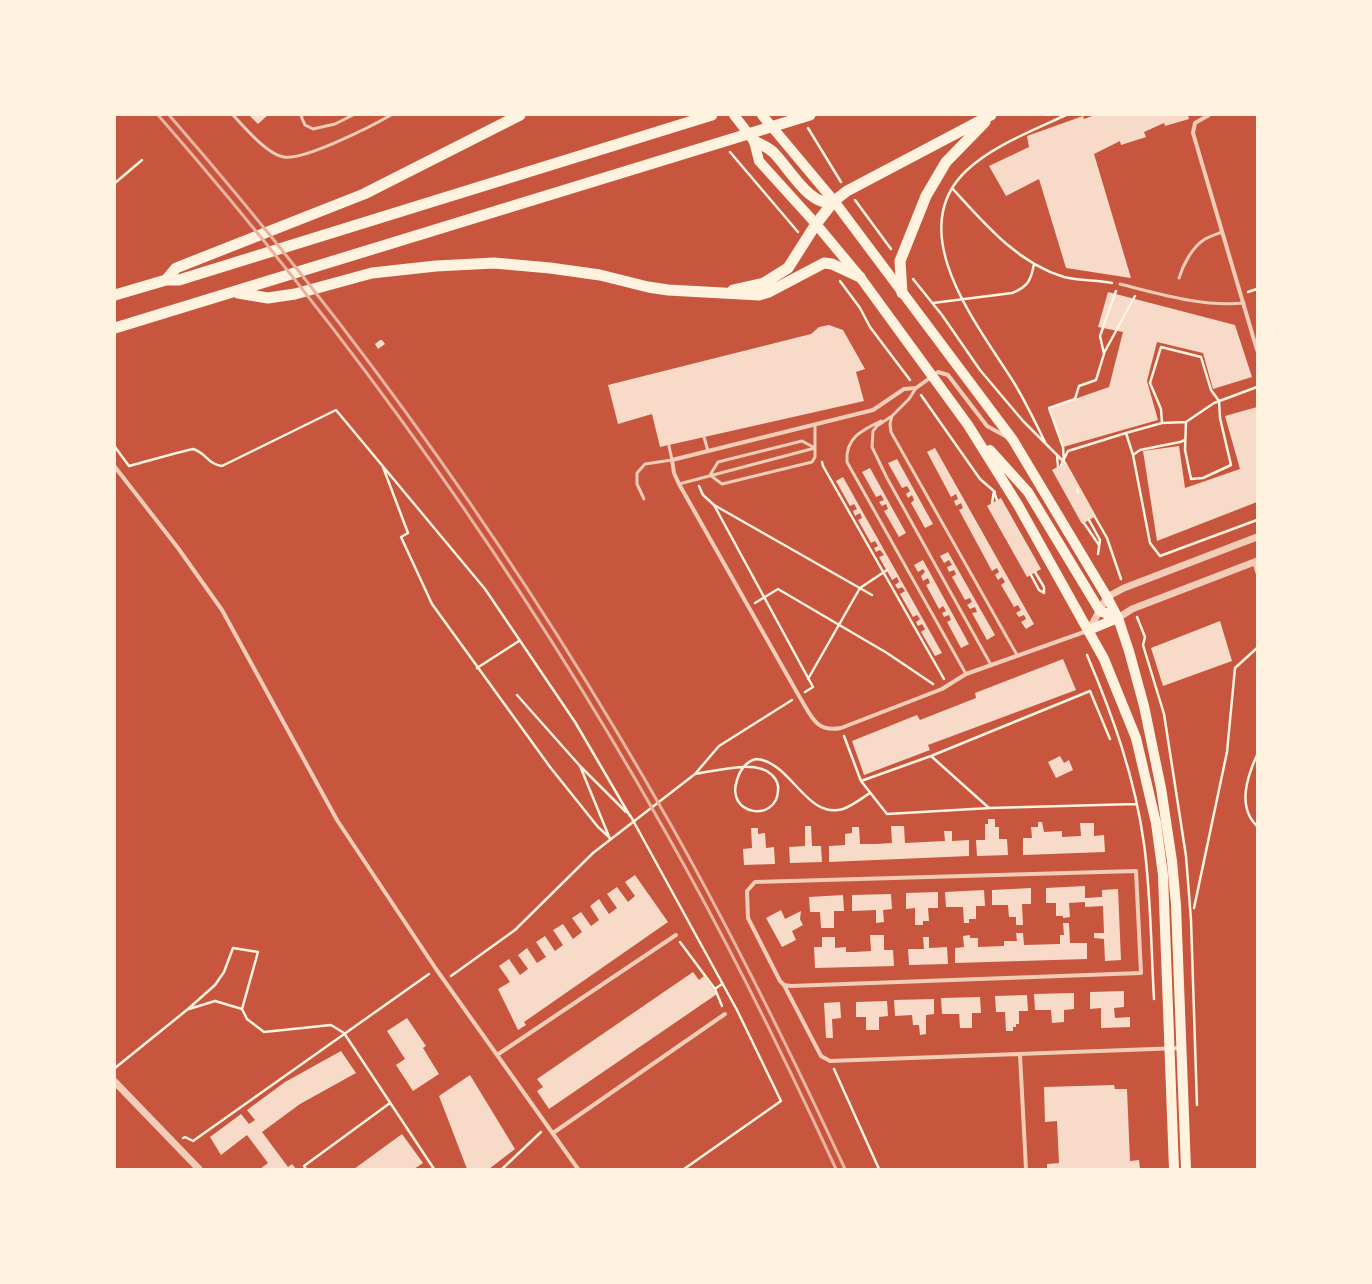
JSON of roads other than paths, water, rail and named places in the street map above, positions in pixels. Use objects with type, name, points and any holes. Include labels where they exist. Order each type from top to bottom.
[{"type":"highway","points":[[166,280],[176,268],[364,194],[520,115]]},
{"type":"highway","points":[[115,295],[166,280],[179,280],[299,241],[712,115]]},
{"type":"highway","points":[[754,141],[772,150],[817,201],[828,204],[848,191],[991,115]]},
{"type":"highway","points":[[902,293],[900,262],[926,196],[946,162],[991,115]]},
{"type":"highway","points":[[115,328],[235,293],[708,146],[808,120]]},
{"type":"highway","points":[[718,292],[764,283],[788,268],[816,224],[834,201]]},
{"type":"highway","points":[[235,293],[268,298],[295,294],[372,273],[436,266],[494,263],[543,267],[600,275],[648,287],[668,290],[718,292],[743,295],[759,295],[769,292],[824,263],[832,264],[860,277]]},
{"type":"main road","points":[[734,115],[754,141],[760,161],[816,224],[860,277],[968,425],[1028,492],[1100,611],[1118,618]]},
{"type":"main road","points":[[762,115],[834,201],[1013,440],[1118,618],[1144,706],[1170,840],[1176,905],[1186,1169]]},
{"type":"main road","points":[[768,115],[785,141]]},
{"type":"main road","points":[[968,425],[1018,505],[1089,630],[1104,659],[1136,738],[1156,823],[1163,875],[1174,1169]]},
{"type":"main road","points":[[1089,630],[1118,618]]},
{"type":"street","points":[[1209,115],[1195,123],[1193,133],[1257,350]]},
{"type":"street","points":[[1013,440],[987,426],[948,375],[938,372],[916,388],[904,389],[874,410],[672,460],[674,473],[679,484],[799,696],[815,722],[820,726],[828,730],[841,728],[942,689],[966,674],[1089,630],[1107,597],[1124,588],[1257,537]]},
{"type":"street","points":[[115,467],[178,548],[222,610],[337,820],[436,969],[578,1169]]},
{"type":"street","points":[[1118,618],[1132,609],[1255,562]]},
{"type":"street","points":[[784,985],[796,987],[1141,973],[1136,871],[755,882],[747,891],[748,918],[821,1056],[830,1061],[1181,1048]]},
{"type":"street","points":[[497,1055],[676,935]]},
{"type":"street","points":[[553,1133],[725,1014]]},
{"type":"street","points":[[1020,1055],[1026,1169]]},
{"type":"street","points":[[115,1082],[199,1169]]},
{"type":"lane","points":[[233,115],[270,151],[283,157],[293,158],[318,149],[391,115]]},
{"type":"lane","points":[[303,115],[301,116],[305,125],[313,129],[334,124],[353,115]]},
{"type":"lane","points":[[1179,278],[1189,257],[1200,243],[1205,238],[1222,232]]},
{"type":"lane","points":[[1120,284],[1169,297],[1226,305],[1244,303]]},
{"type":"lane","points":[[916,388],[909,399],[892,416],[877,426],[873,431],[872,447],[887,478],[991,665]]},
{"type":"lane","points":[[892,416],[890,424],[891,432],[896,442],[1017,655]]},
{"type":"lane","points":[[892,416],[857,433],[851,440],[848,448],[847,462],[966,674]]},
{"type":"lane","points":[[710,475],[722,484],[812,462],[815,457],[815,425]]},
{"type":"lane","points":[[704,437],[708,451]]},
{"type":"lane","points":[[710,475],[718,462],[802,441],[815,448]]},
{"type":"lane","points":[[644,499],[637,484],[637,473],[645,464],[672,460],[669,446]]},
{"type":"lane","points":[[679,484],[815,448]]},
{"type":"lane","points":[[1255,562],[1257,572]]},
{"type":"railway","points":[[158,115],[298,284],[365,371],[430,460],[492,550],[552,642],[610,736],[688,872],[775,1040],[836,1169]]},
{"type":"railway","points":[[169,115],[240,198],[374,369],[438,457],[500,547],[559,638],[616,731],[694,867],[761,996],[845,1169]]}]
